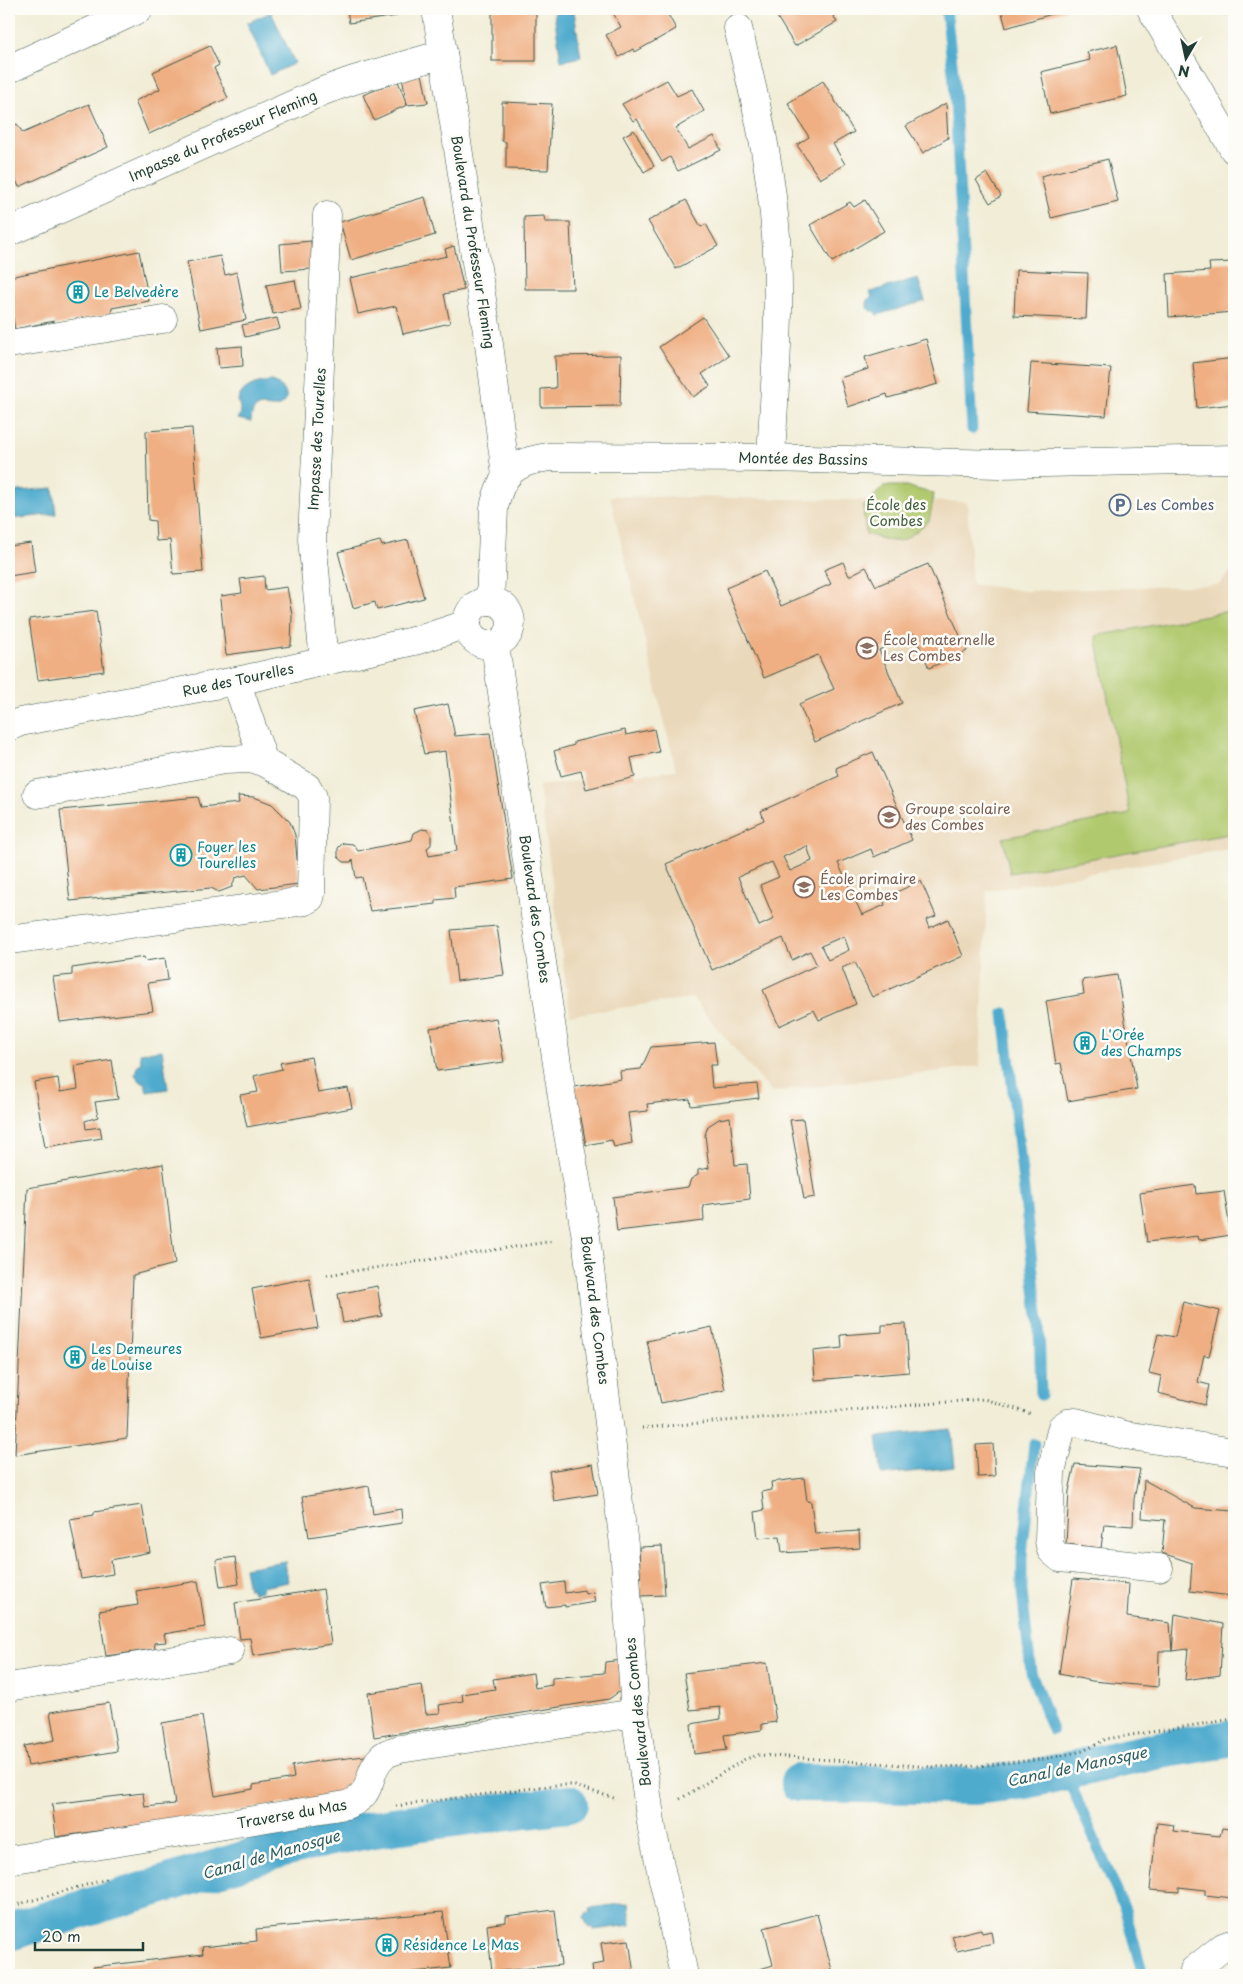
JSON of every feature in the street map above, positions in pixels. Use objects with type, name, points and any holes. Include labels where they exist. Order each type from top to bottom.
[{"type":"street","points":[[9,69],[139,9]]},
{"type":"street","name":"Boulevard du Professeur Fleming","points":[[436,9],[489,344],[506,476]]},
{"type":"street","points":[[1152,9],[1234,150]]},
{"type":"street","points":[[738,28],[764,139],[774,214],[778,320],[771,458]]},
{"type":"street","name":"Impasse du Professeur Fleming","points":[[9,232],[323,92],[354,80],[443,54]]},
{"type":"street","name":"Impasse des Tourelles","points":[[324,661],[312,539],[327,215]]},
{"type":"street","points":[[9,344],[163,319]]},
{"type":"street","name":"Montée des Bassins","points":[[506,476],[515,466],[524,462],[550,457],[771,458],[999,464],[1234,458]]},
{"type":"street","points":[[490,601],[494,508],[499,488],[506,476]]},
{"type":"street","points":[[490,601],[503,606],[511,617],[510,631],[502,642],[495,645],[482,644],[476,641],[471,637],[467,624],[471,610],[483,602],[490,601]]},
{"type":"street","name":"Rue des Tourelles","points":[[10,729],[20,722],[236,681],[418,640],[467,624]]},
{"type":"street","name":"Boulevard des Combes","points":[[495,645],[564,1111],[586,1237],[624,1545],[635,1713],[651,1818],[684,1975]]},
{"type":"street","points":[[236,681],[264,762]]},
{"type":"street","points":[[9,940],[305,901],[310,898],[314,797],[307,787],[264,762],[249,759],[224,760],[37,794]]},
{"type":"street","points":[[1159,1568],[1060,1558],[1050,1550],[1048,1541],[1050,1472],[1062,1428],[1068,1423],[1076,1422],[1124,1436],[1234,1452]]},
{"type":"street","points":[[9,1687],[230,1651]]},
{"type":"street","name":"Traverse du Mas","points":[[9,1860],[346,1805],[356,1802],[367,1791],[376,1766],[387,1753],[400,1749],[635,1713]]},
{"type":"street","points":[[1194,1970],[1223,1947],[1234,1943]]},
{"type":"path","points":[[328,1275],[586,1237]]},
{"type":"path","points":[[610,1431],[984,1399],[1031,1413],[1062,1428]]},
{"type":"path","points":[[651,1818],[745,1759],[759,1755],[933,1767],[978,1766],[1044,1759],[1083,1751],[1106,1739],[1234,1719]]},
{"type":"shaded area","name":"Groupe scolaire des Combes","points":[[610,496],[967,502],[972,584],[1025,591],[1218,585],[1234,569],[1234,848],[987,891],[980,1066],[771,1092],[692,998],[570,1015],[539,786],[676,770]]},
{"type":"green space","name":"École des Combes","points":[[884,486],[906,486],[934,494],[929,521],[912,535],[900,541],[887,540],[866,534],[863,507]]},
{"type":"green space","points":[[1234,610],[1234,833],[1010,873],[1003,838],[1130,814],[1096,636]]},
{"type":"water","points":[[572,9],[574,11],[581,57],[561,61],[554,13]]},
{"type":"water","points":[[271,12],[295,63],[270,75],[247,23]]},
{"type":"water","points":[[918,278],[925,301],[877,315],[876,311],[871,311],[867,308],[867,300],[872,297],[870,292]]},
{"type":"water","points":[[271,381],[279,385],[285,392],[286,399],[284,403],[276,407],[262,406],[254,409],[251,422],[238,419],[241,413],[238,400],[243,391],[261,382]]},
{"type":"water","points":[[53,488],[56,514],[10,519],[9,492]]},
{"type":"water","points":[[162,1050],[168,1089],[147,1092],[145,1082],[141,1082],[135,1075],[137,1066],[141,1063],[140,1053]]},
{"type":"water","points":[[951,1429],[955,1467],[882,1475],[877,1437]]},
{"type":"water","points":[[285,1561],[288,1582],[262,1587],[262,1591],[253,1593],[251,1588],[248,1589],[244,1568]]},
{"type":"water","points":[[629,1903],[631,1925],[594,1930],[593,1927],[589,1928],[584,1918],[587,1913],[591,1912],[590,1908]]},
{"type":"building","points":[[347,9],[396,9],[397,16],[349,23]]},
{"type":"building","points":[[492,9],[536,9],[536,61],[492,61]]},
{"type":"building","points":[[611,9],[665,9],[676,29],[635,52],[633,49],[619,57],[606,35],[621,27]]},
{"type":"building","points":[[772,9],[829,9],[837,22],[795,46]]},
{"type":"building","points":[[1001,9],[1068,9],[1006,28]]},
{"type":"building","points":[[1117,45],[1127,96],[1050,114],[1041,72],[1090,60],[1087,52]]},
{"type":"building","points":[[210,46],[219,65],[214,68],[228,98],[149,134],[135,101],[160,89],[153,72]]},
{"type":"building","points":[[422,74],[428,103],[407,105],[402,77]]},
{"type":"building","points":[[667,80],[677,96],[692,89],[704,111],[676,128],[688,149],[714,136],[721,150],[678,171],[670,157],[662,162],[637,119],[633,121],[622,104]]},
{"type":"building","points":[[398,81],[407,105],[374,120],[363,95]]},
{"type":"building","points":[[823,81],[854,132],[833,144],[845,164],[820,179],[797,145],[809,137],[788,103]]},
{"type":"building","points":[[502,102],[552,104],[548,170],[506,169],[506,142],[502,141]]},
{"type":"building","points":[[946,103],[948,138],[923,153],[906,126]]},
{"type":"building","points":[[89,104],[108,147],[19,187],[9,164],[9,127],[17,124],[23,133]]},
{"type":"building","points":[[634,130],[654,166],[644,172],[623,136]]},
{"type":"building","points":[[1108,159],[1118,202],[1051,218],[1041,176]]},
{"type":"building","points":[[987,173],[1001,196],[990,203],[976,180]]},
{"type":"building","points":[[425,197],[435,235],[351,260],[340,222]]},
{"type":"building","points":[[686,200],[701,227],[706,224],[718,246],[676,269],[648,221]]},
{"type":"building","points":[[865,200],[884,231],[832,262],[810,225],[850,202],[854,207]]},
{"type":"building","points":[[544,216],[545,222],[570,222],[573,289],[525,289],[524,217]]},
{"type":"building","points":[[311,241],[312,269],[282,271],[280,244]]},
{"type":"building","points":[[454,246],[464,290],[444,294],[450,323],[403,334],[396,306],[358,314],[350,278],[447,256],[445,249]]},
{"type":"building","name":"Le Belvedère","points":[[139,251],[149,301],[112,308],[111,314],[56,325],[54,321],[15,329],[9,300],[9,277]]},
{"type":"building","points":[[220,256],[225,275],[237,272],[246,320],[201,329],[187,262]]},
{"type":"building","points":[[1234,262],[1234,312],[1169,317],[1167,274],[1210,271],[1209,263]]},
{"type":"building","points":[[1016,270],[1088,273],[1086,319],[1014,316]]},
{"type":"building","points":[[295,280],[301,309],[273,314],[266,285]]},
{"type":"building","points":[[703,317],[729,356],[702,374],[710,386],[693,397],[659,347]]},
{"type":"building","points":[[277,318],[280,329],[245,337],[242,325]]},
{"type":"building","points":[[926,339],[938,384],[888,398],[887,394],[848,407],[840,378],[868,369],[865,357]]},
{"type":"building","points":[[242,346],[243,366],[219,368],[217,348]]},
{"type":"building","points":[[621,355],[620,406],[541,407],[541,389],[556,388],[555,356]]},
{"type":"building","points":[[1234,358],[1234,404],[1197,408],[1193,363]]},
{"type":"building","points":[[1031,363],[1111,368],[1106,416],[1027,411]]},
{"type":"building","points":[[192,428],[203,572],[173,574],[170,540],[156,541],[155,521],[148,520],[146,431]]},
{"type":"building","points":[[408,540],[424,598],[377,610],[375,602],[353,608],[338,552],[380,541],[382,546]]},
{"type":"building","points":[[31,543],[35,572],[9,576],[9,546]]},
{"type":"building","points":[[843,562],[849,576],[866,567],[876,586],[928,564],[967,651],[929,668],[914,634],[879,650],[902,703],[815,742],[799,704],[834,689],[818,655],[764,678],[726,588],[765,571],[781,606],[831,584],[824,570]]},
{"type":"building","points":[[264,576],[265,590],[287,587],[292,615],[291,646],[226,655],[221,596],[242,593],[240,579]]},
{"type":"building","points":[[96,611],[104,671],[38,680],[29,619]]},
{"type":"building","points":[[448,704],[455,736],[490,733],[513,879],[454,887],[455,898],[436,900],[436,904],[370,911],[362,877],[356,878],[353,860],[351,862],[344,862],[338,857],[338,848],[343,843],[353,844],[358,851],[412,840],[414,833],[422,829],[428,830],[431,835],[431,845],[427,848],[429,856],[457,851],[445,751],[424,754],[414,711]]},
{"type":"building","points":[[654,729],[659,752],[631,758],[635,777],[586,789],[581,771],[561,776],[554,751],[574,745],[574,742],[625,730],[626,735]]},
{"type":"building","points":[[873,752],[912,840],[874,857],[871,849],[838,863],[862,915],[885,905],[883,898],[921,881],[936,916],[926,920],[929,928],[948,919],[963,956],[872,997],[855,962],[842,968],[856,1004],[819,1020],[814,1010],[779,1026],[763,990],[817,965],[810,951],[792,960],[783,938],[712,970],[666,864],[764,820],[761,811],[839,776],[836,768]],"holes":[[[807,846],[812,861],[790,871],[783,857]],[[772,862],[779,877],[760,885],[774,919],[759,926],[738,877]],[[844,936],[849,950],[828,960],[821,946]]]},
{"type":"building","name":"Foyer les Tourelles","points":[[238,796],[254,797],[272,804],[290,822],[295,835],[299,884],[258,889],[246,875],[235,878],[232,887],[219,892],[211,888],[70,901],[60,810],[198,797],[201,807],[239,803]]},
{"type":"building","points":[[497,926],[504,975],[457,981],[451,930]]},
{"type":"building","points":[[144,957],[145,961],[165,958],[168,980],[148,983],[153,1011],[60,1022],[53,977],[72,975],[72,968]]},
{"type":"building","name":"L'Orée des Champs","points":[[1117,975],[1137,1089],[1068,1101],[1061,1063],[1056,1064],[1046,1001],[1084,994],[1082,980]]},
{"type":"building","points":[[496,1018],[504,1062],[437,1071],[430,1028]]},
{"type":"building","points":[[714,1042],[717,1065],[710,1065],[712,1088],[757,1084],[759,1098],[691,1106],[690,1099],[647,1104],[648,1111],[628,1113],[632,1143],[614,1147],[612,1140],[586,1145],[574,1087],[621,1079],[620,1071],[641,1069],[651,1047]]},
{"type":"building","points":[[311,1057],[318,1093],[348,1088],[352,1108],[247,1127],[240,1095],[258,1092],[254,1076],[282,1069],[280,1063]]},
{"type":"building","points":[[112,1060],[118,1099],[95,1102],[98,1117],[85,1121],[86,1129],[100,1127],[102,1138],[45,1147],[34,1082],[58,1078],[60,1092],[78,1089],[75,1066]]},
{"type":"building","points":[[730,1117],[735,1165],[747,1164],[750,1199],[703,1205],[704,1221],[617,1231],[613,1197],[688,1187],[691,1179],[698,1175],[698,1170],[709,1168],[705,1135],[708,1126],[719,1119]]},
{"type":"building","points":[[803,1119],[815,1197],[804,1199],[790,1120]]},
{"type":"building","name":"Les Demeures de Louise","points":[[163,1164],[175,1264],[133,1275],[127,1438],[15,1455],[27,1188]]},
{"type":"building","points":[[1195,1185],[1196,1194],[1224,1191],[1231,1235],[1199,1240],[1198,1236],[1147,1242],[1140,1193]]},
{"type":"building","points":[[309,1278],[318,1328],[261,1338],[252,1289]]},
{"type":"building","points":[[377,1286],[382,1316],[343,1323],[338,1294]]},
{"type":"building","points":[[1183,1302],[1220,1311],[1209,1356],[1204,1355],[1198,1382],[1209,1385],[1205,1405],[1158,1393],[1161,1376],[1149,1373],[1158,1334],[1175,1337]]},
{"type":"building","points":[[906,1324],[909,1372],[815,1380],[813,1351],[842,1348],[841,1335],[882,1332],[882,1325]]},
{"type":"building","points":[[712,1327],[725,1390],[661,1403],[647,1341]]},
{"type":"building","points":[[993,1444],[995,1476],[978,1477],[976,1445]]},
{"type":"building","points":[[593,1464],[598,1494],[554,1501],[549,1471]]},
{"type":"building","points":[[1075,1464],[1140,1469],[1134,1499],[1133,1526],[1104,1524],[1101,1548],[1066,1544],[1069,1491]]},
{"type":"building","points":[[804,1478],[807,1501],[811,1502],[815,1534],[859,1531],[860,1548],[782,1553],[780,1536],[758,1538],[755,1512],[764,1510],[762,1492],[772,1490],[771,1482]]},
{"type":"building","points":[[1144,1480],[1195,1508],[1234,1511],[1232,1596],[1190,1591],[1192,1563],[1162,1553],[1165,1520],[1142,1518]]},
{"type":"building","points":[[369,1486],[373,1514],[401,1509],[402,1523],[309,1537],[302,1497]]},
{"type":"building","points":[[142,1505],[150,1552],[111,1560],[113,1574],[81,1579],[70,1519],[94,1515],[94,1512]]},
{"type":"building","points":[[662,1546],[665,1595],[641,1596],[639,1547]]},
{"type":"building","points":[[235,1557],[239,1584],[220,1587],[216,1560]]},
{"type":"building","points":[[1073,1579],[1129,1584],[1127,1617],[1170,1623],[1172,1651],[1159,1651],[1158,1687],[1092,1681],[1059,1674]]},
{"type":"building","points":[[198,1581],[205,1627],[164,1634],[166,1642],[154,1643],[155,1649],[106,1656],[99,1611],[138,1605],[136,1591]]},
{"type":"building","points":[[564,1582],[565,1593],[584,1590],[585,1594],[593,1592],[595,1602],[565,1607],[565,1605],[546,1607],[542,1585]]},
{"type":"building","points":[[323,1589],[331,1644],[253,1656],[250,1638],[240,1639],[235,1603]]},
{"type":"building","points":[[1175,1614],[1223,1624],[1220,1675],[1185,1680],[1188,1649],[1172,1651]]},
{"type":"building","points":[[622,1660],[624,1688],[609,1699],[374,1737],[368,1693],[422,1685],[426,1714],[440,1713],[439,1705],[463,1701],[462,1694],[495,1689],[493,1679],[533,1673],[535,1688],[552,1685],[552,1678],[604,1673],[605,1662]]},
{"type":"building","points":[[767,1663],[776,1722],[762,1724],[762,1730],[724,1735],[727,1750],[694,1754],[691,1724],[721,1719],[720,1707],[690,1710],[684,1673]]},
{"type":"building","points":[[109,1703],[117,1751],[28,1766],[24,1746],[55,1740],[50,1712]]},
{"type":"building","points":[[202,1716],[215,1796],[253,1789],[253,1785],[294,1778],[292,1766],[313,1762],[365,1756],[368,1774],[353,1794],[56,1837],[52,1804],[143,1793],[145,1807],[175,1804],[162,1723]]},
{"type":"building","points":[[1157,1823],[1174,1825],[1173,1831],[1220,1836],[1222,1828],[1234,1830],[1233,1898],[1205,1895],[1205,1890],[1179,1887],[1179,1892],[1150,1890]]},
{"type":"building","points":[[555,1910],[561,1965],[492,1972],[487,1925],[506,1922],[506,1916]]},
{"type":"building","points":[[443,1912],[451,1968],[387,1975],[95,1975],[93,1967],[203,1954],[202,1947],[257,1941],[256,1929]]},
{"type":"building","points":[[817,1914],[832,1970],[813,1975],[761,1975],[760,1969],[773,1965],[764,1928]]},
{"type":"building","points":[[981,1929],[982,1933],[991,1931],[993,1943],[957,1951],[952,1936]]},
{"type":"building","points":[[629,1940],[634,1974],[593,1975],[592,1965],[604,1963],[601,1943]]},
{"type":"waterway","points":[[946,9],[954,81],[972,429]]},
{"type":"waterway","points":[[1004,1013],[1039,1324],[1041,1395]]},
{"type":"waterway","points":[[1034,1444],[1022,1556],[1022,1592],[1031,1672],[1052,1730]]},
{"type":"waterway","name":"Canal de Manosque","points":[[799,1783],[973,1786],[1026,1780],[1160,1750],[1234,1738]]},
{"type":"waterway","points":[[1070,1783],[1125,1910],[1143,1975]]},
{"type":"waterway","name":"Canal de Manosque","points":[[9,1932],[283,1848],[389,1827],[569,1804]]},
{"type":"place","name":"Le Belvedère","points":[[78,292]]},
{"type":"place","name":"Les Combes","points":[[1120,505]]},
{"type":"place","name":"École maternelle Les Combes","points":[[867,648]]},
{"type":"place","name":"Groupe scolaire des Combes","points":[[889,817]]},
{"type":"place","name":"Foyer les Tourelles","points":[[181,855]]},
{"type":"place","name":"École primaire Les Combes","points":[[804,887]]},
{"type":"place","name":"L'Orée des Champs","points":[[1085,1043]]},
{"type":"place","name":"Les Demeures de Louise","points":[[75,1357]]},
{"type":"place","name":"Résidence Le Mas","points":[[387,1945]]}]
